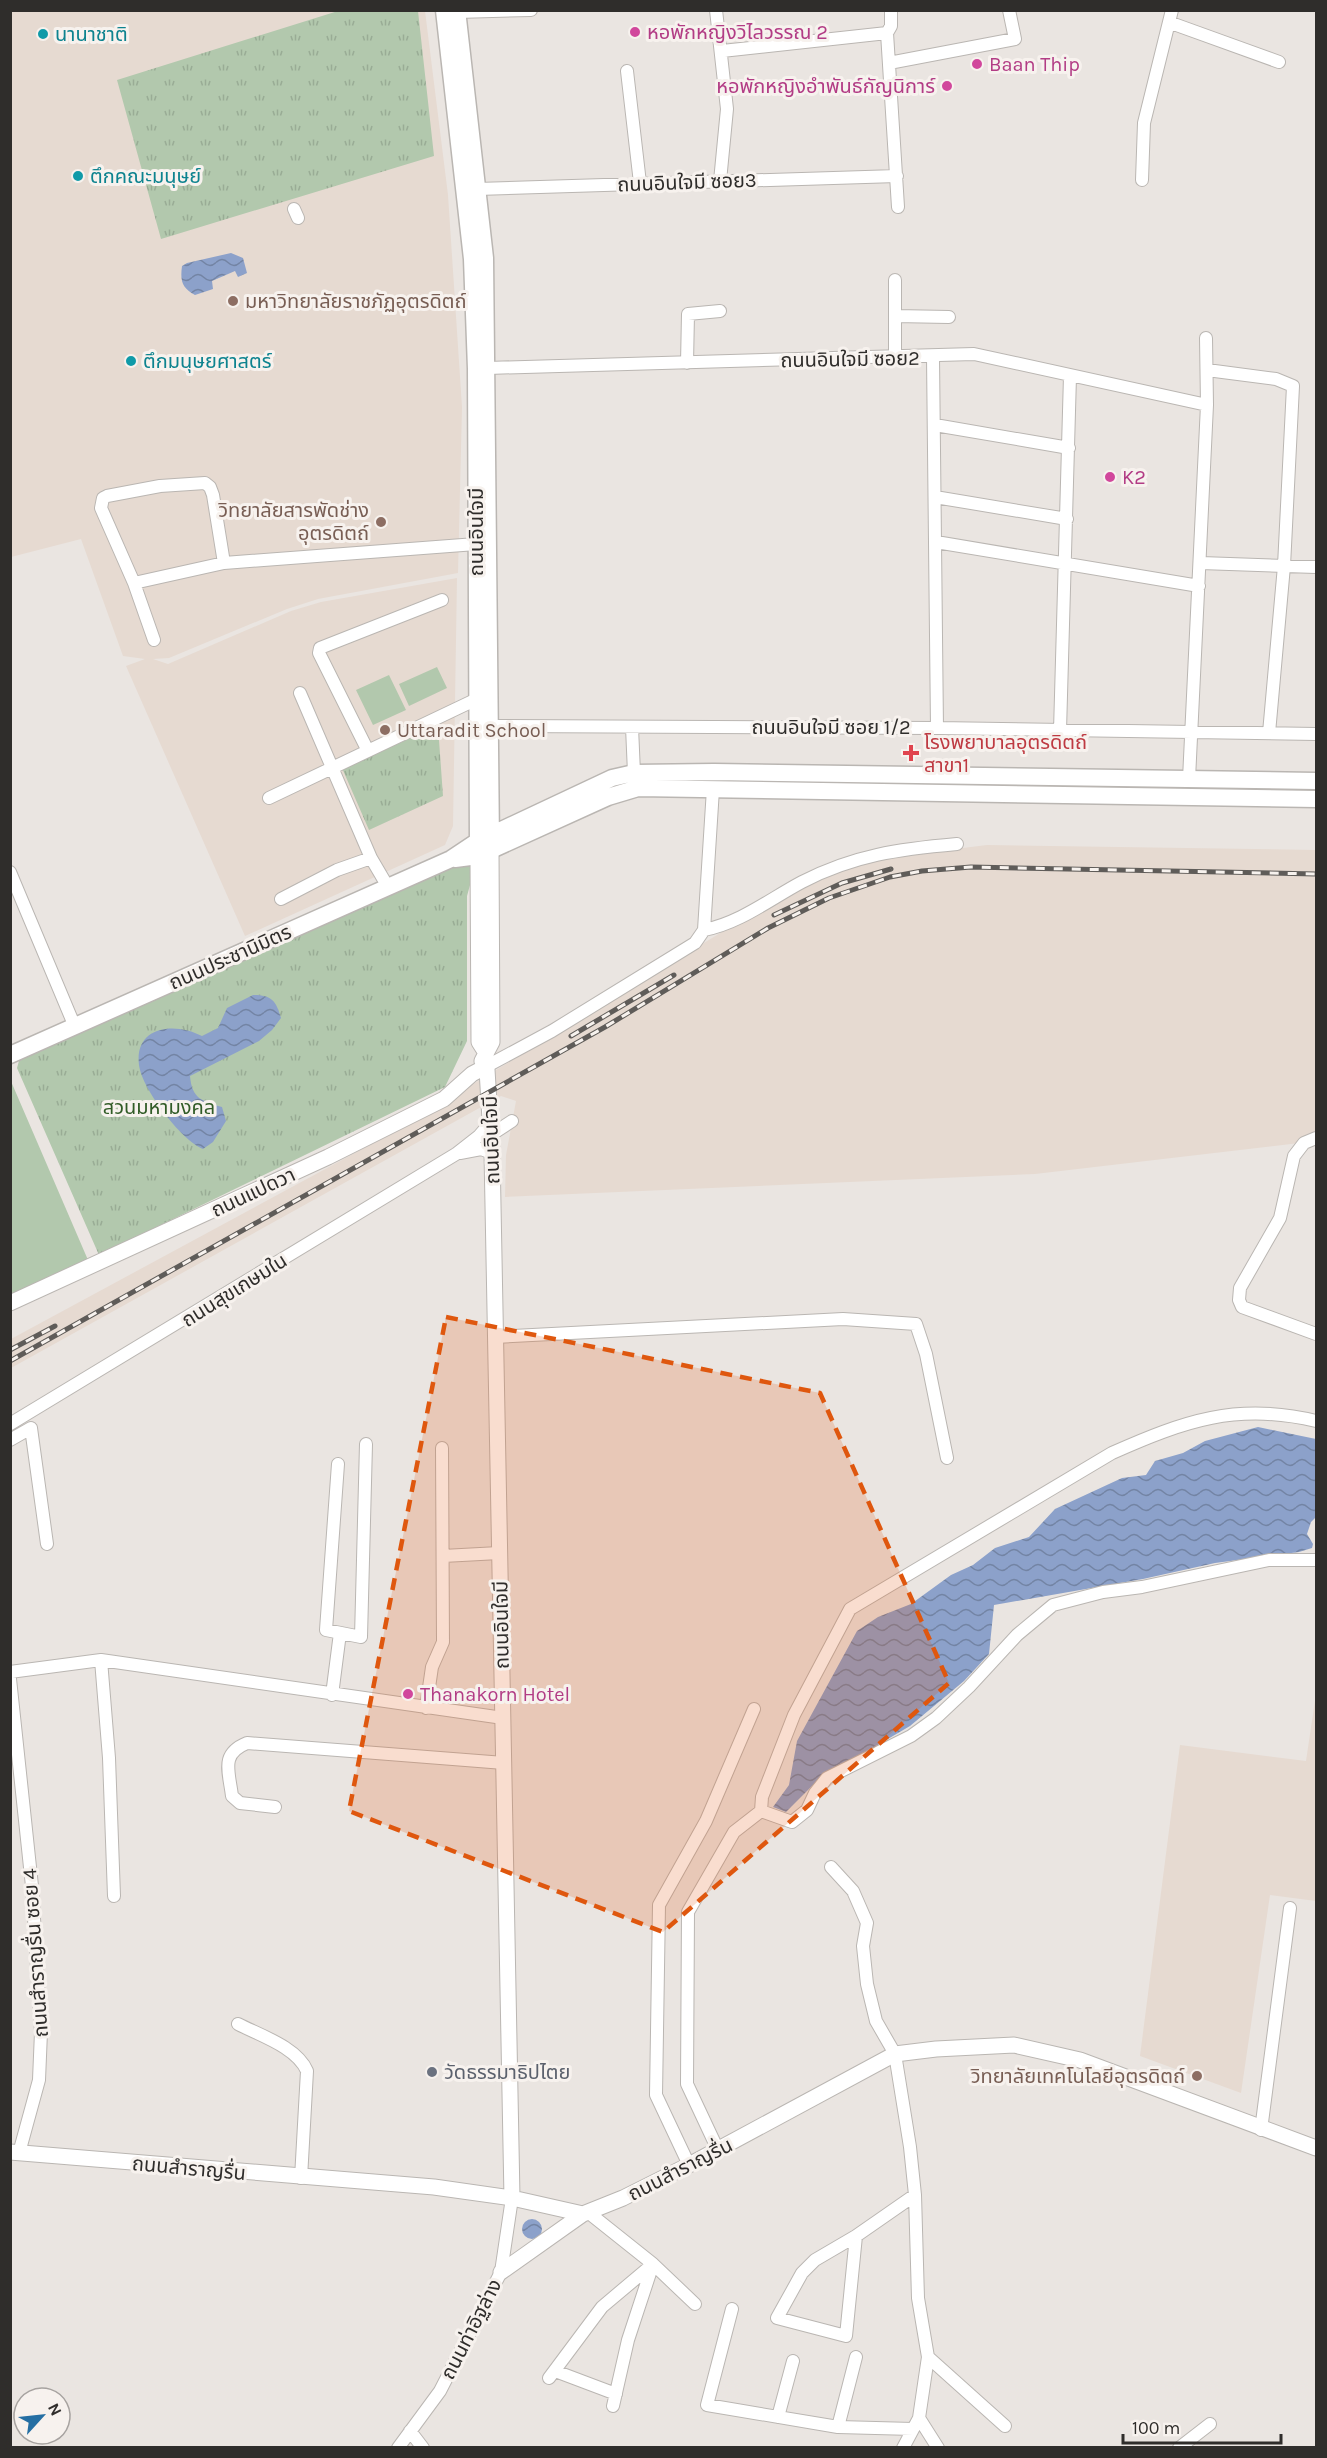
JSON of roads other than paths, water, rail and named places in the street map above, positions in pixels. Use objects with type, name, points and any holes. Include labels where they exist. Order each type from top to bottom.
[{"type":"main road","name":"ถนนอินใจมี","points":[[452,11],[485,258],[482,369],[484,845]]},
{"type":"main road","name":"ถนนอินใจมี","points":[[452,11],[482,369]]},
{"type":"main road","name":"ถนนอินใจมี","points":[[484,698],[490,726],[484,845]]},
{"type":"main road","points":[[484,845],[612,778],[634,773],[1317,781]]},
{"type":"main road","points":[[484,845],[627,790],[713,789],[1317,799]]},
{"type":"main road","name":"ถนนประชานิมิตร","points":[[10,1055],[484,845]]},
{"type":"street","points":[[452,11],[531,10]]},
{"type":"street","points":[[716,10],[727,108],[720,181]]},
{"type":"street","points":[[891,10],[891,26],[887,33],[898,207]]},
{"type":"street","points":[[890,63],[1015,39],[1009,10]]},
{"type":"street","points":[[1142,180],[1144,123],[1171,17],[1279,62]]},
{"type":"street","points":[[722,51],[887,33]]},
{"type":"street","points":[[627,71],[640,183]]},
{"type":"street","name":"ถนนอินใจมี ซอย3","points":[[477,189],[897,176]]},
{"type":"street","points":[[895,280],[895,358]]},
{"type":"street","points":[[687,363],[688,314],[720,311]]},
{"type":"street","points":[[895,316],[949,317]]},
{"type":"street","points":[[1189,779],[1201,563],[1207,405],[1206,338]]},
{"type":"street","name":"ถนนอินใจมี ซอย2","points":[[482,369],[974,354],[1207,405]]},
{"type":"street","points":[[933,357],[938,728]]},
{"type":"street","points":[[1207,370],[1276,379],[1293,386],[1284,566],[1269,733]]},
{"type":"street","points":[[1060,730],[1070,376]]},
{"type":"street","points":[[935,425],[1069,448]]},
{"type":"street","points":[[154,640],[134,583],[101,508],[103,498],[160,486],[205,483],[210,487],[213,495],[224,563]]},
{"type":"street","points":[[935,497],[1067,519]]},
{"type":"street","points":[[936,542],[1199,586]]},
{"type":"street","points":[[134,583],[224,563],[483,544]]},
{"type":"street","points":[[1201,563],[1317,567]]},
{"type":"street","points":[[368,751],[328,674],[319,653],[320,648],[442,600]]},
{"type":"street","points":[[300,693],[371,858],[388,887]]},
{"type":"street","points":[[269,798],[484,698]]},
{"type":"street","name":"ถนนอินใจมี ซอย 1/2","points":[[490,726],[938,728],[1191,734],[1317,734]]},
{"type":"street","points":[[632,727],[634,773]]},
{"type":"street","points":[[486,1059],[669,961],[695,943],[704,930],[713,789]]},
{"type":"street","points":[[704,930],[723,926],[804,881],[860,857],[901,849],[957,844]]},
{"type":"street","name":"ถนนอินใจมี","points":[[484,845],[492,1042],[486,1059],[492,1153],[512,2198]]},
{"type":"street","points":[[281,899],[337,870],[371,858]]},
{"type":"street","points":[[12,880],[75,1027]]},
{"type":"street","name":"ถนนแปดวา","points":[[10,1303],[327,1157],[444,1099],[486,1059]]},
{"type":"street","points":[[469,1077],[481,1078],[489,1084]]},
{"type":"street","name":"ถนนสุขเกษมใน","points":[[10,1424],[456,1154],[491,1129],[512,1121]]},
{"type":"street","points":[[1317,1138],[1304,1143],[1294,1156],[1280,1218],[1240,1287],[1239,1300],[1242,1308],[1317,1335]]},
{"type":"street","name":"ถนนสุขเกษมใน","points":[[456,1154],[482,1149],[492,1153]]},
{"type":"street","points":[[495,1337],[843,1319],[916,1324],[926,1354],[947,1458]]},
{"type":"street","points":[[762,1811],[762,1797],[794,1715],[849,1610],[1112,1453],[1152,1435],[1206,1417],[1232,1414],[1282,1413],[1317,1421]]},
{"type":"street","points":[[10,1440],[31,1428],[47,1544]]},
{"type":"street","points":[[338,1464],[326,1630],[361,1637],[366,1444]]},
{"type":"street","points":[[426,1708],[432,1667],[443,1642],[442,1448]]},
{"type":"street","points":[[443,1556],[500,1553]]},
{"type":"street","points":[[762,1811],[792,1822],[807,1810],[815,1793],[827,1778],[911,1736],[936,1718],[969,1687],[1017,1635],[1053,1605],[1103,1592],[1142,1587],[1269,1560],[1317,1560]]},
{"type":"street","points":[[332,1695],[340,1633]]},
{"type":"street","points":[[10,1672],[101,1660],[503,1718]]},
{"type":"street","points":[[101,1660],[109,1758],[114,1896]]},
{"type":"street","name":"ถนนสำราญรื่น ซอย 4","points":[[10,1679],[32,1886],[41,2032],[39,2080],[15,2153]]},
{"type":"street","points":[[689,2165],[656,2095],[659,1905],[706,1821],[754,1709]]},
{"type":"street","points":[[275,1808],[240,1803],[232,1796],[229,1758],[235,1748],[247,1743],[504,1764]]},
{"type":"street","points":[[718,2150],[687,2084],[688,1912],[734,1832],[762,1811]]},
{"type":"street","points":[[831,1866],[861,1903],[867,1923],[863,1946],[867,1984],[876,2021],[895,2054],[903,2095],[915,2195],[918,2298],[928,2357],[916,2423],[903,2448]]},
{"type":"street","points":[[1262,2130],[1290,1908]]},
{"type":"street","points":[[238,2024],[292,2053],[303,2063],[307,2071],[302,2178]]},
{"type":"street","name":"ถนนสำราญรื่น","points":[[15,2153],[434,2187],[512,2198],[586,2213],[689,2165],[895,2054],[936,2049],[1014,2045],[1080,2060],[1262,2130],[1317,2148]]},
{"type":"street","points":[[856,2236],[846,2336],[777,2318],[802,2273],[815,2260],[856,2236],[915,2195]]},
{"type":"street","name":"ถนนท่าอิฐล่าง","points":[[398,2448],[440,2391],[501,2272],[512,2198]]},
{"type":"street","points":[[501,2272],[586,2213],[653,2264],[694,2304]]},
{"type":"street","points":[[653,2264],[628,2340],[614,2400],[552,2375],[602,2307],[653,2264]]},
{"type":"street","points":[[732,2309],[707,2405],[838,2427],[916,2423]]},
{"type":"street","points":[[838,2427],[856,2357]]},
{"type":"street","points":[[928,2357],[1005,2426]]},
{"type":"street","points":[[778,2417],[793,2361]]},
{"type":"street","points":[[916,2423],[938,2448]]},
{"type":"street","points":[[1179,2448],[1210,2424]]},
{"type":"street","points":[[410,2431],[423,2448]]},
{"type":"water","points":[[231,253],[243,258],[247,273],[238,277],[235,271],[212,281],[213,289],[195,295],[187,290],[181,276],[182,266]]},
{"type":"water","points":[[253,995],[264,996],[275,1003],[281,1018],[272,1030],[259,1041],[190,1076],[193,1090],[199,1098],[222,1107],[226,1121],[213,1142],[203,1149],[194,1144],[174,1125],[155,1100],[142,1075],[139,1052],[143,1042],[159,1030],[180,1029],[202,1036],[218,1028],[227,1008]]},
{"type":"water","points":[[1258,1427],[1316,1439],[1316,1517],[1311,1522],[1307,1534],[1313,1544],[1312,1548],[1299,1552],[1215,1563],[1143,1579],[994,1605],[989,1654],[964,1681],[910,1726],[818,1780],[786,1812],[773,1807],[789,1785],[797,1741],[857,1631],[878,1617],[911,1604],[951,1575],[973,1565],[995,1548],[1029,1537],[1055,1509],[1122,1478],[1146,1475],[1155,1461],[1183,1453],[1205,1441]]},
{"type":"water","points":[[532,2219],[539,2222],[542,2229],[539,2236],[532,2239],[525,2236],[522,2229],[525,2222]]},
{"type":"railway","points":[[10,1361],[605,1027],[768,928],[829,898],[890,877],[922,871],[971,867],[1316,874]]},
{"type":"railway","points":[[774,915],[842,883],[891,869]]},
{"type":"railway","points":[[571,1036],[674,975]]},
{"type":"railway","points":[[10,1350],[55,1326]]},
{"type":"place","name":"หอพักหญิงวิไลวรรณ 2","points":[[635,32]]},
{"type":"place","name":"นานาชาติ","points":[[43,34]]},
{"type":"place","name":"Baan Thip","points":[[977,64]]},
{"type":"place","name":"หอพักหญิงอำพันธ์กัญนิการ์","points":[[947,86]]},
{"type":"place","name":"ตึกคณะมนุษย์","points":[[78,176]]},
{"type":"place","name":"มหาวิทยาลัยราชภัฏอุตรดิตถ์","points":[[233,301]]},
{"type":"place","name":"ตึกมนุษยศาสตร์","points":[[131,361]]},
{"type":"place","name":"K2","points":[[1110,477]]},
{"type":"place","name":"วิทยาลัยสารพัดช่าง อุตรดิตถ์","points":[[381,522]]},
{"type":"place","name":"Uttaradit School","points":[[385,730]]},
{"type":"place","name":"โรงพยาบาลอุตรดิตถ์ สาขา1","points":[[911,753]]},
{"type":"place","name":"Thanakorn Hotel","points":[[408,1694]]},
{"type":"place","name":"วัดธรรมาธิปไตย","points":[[432,2072]]},
{"type":"place","name":"วิทยาลัยเทคโนโลยีอุตรดิตถ์","points":[[1197,2076]]},
{"type":"park label","name":"สวนมหามงคล","points":[[159,1107]]}]
